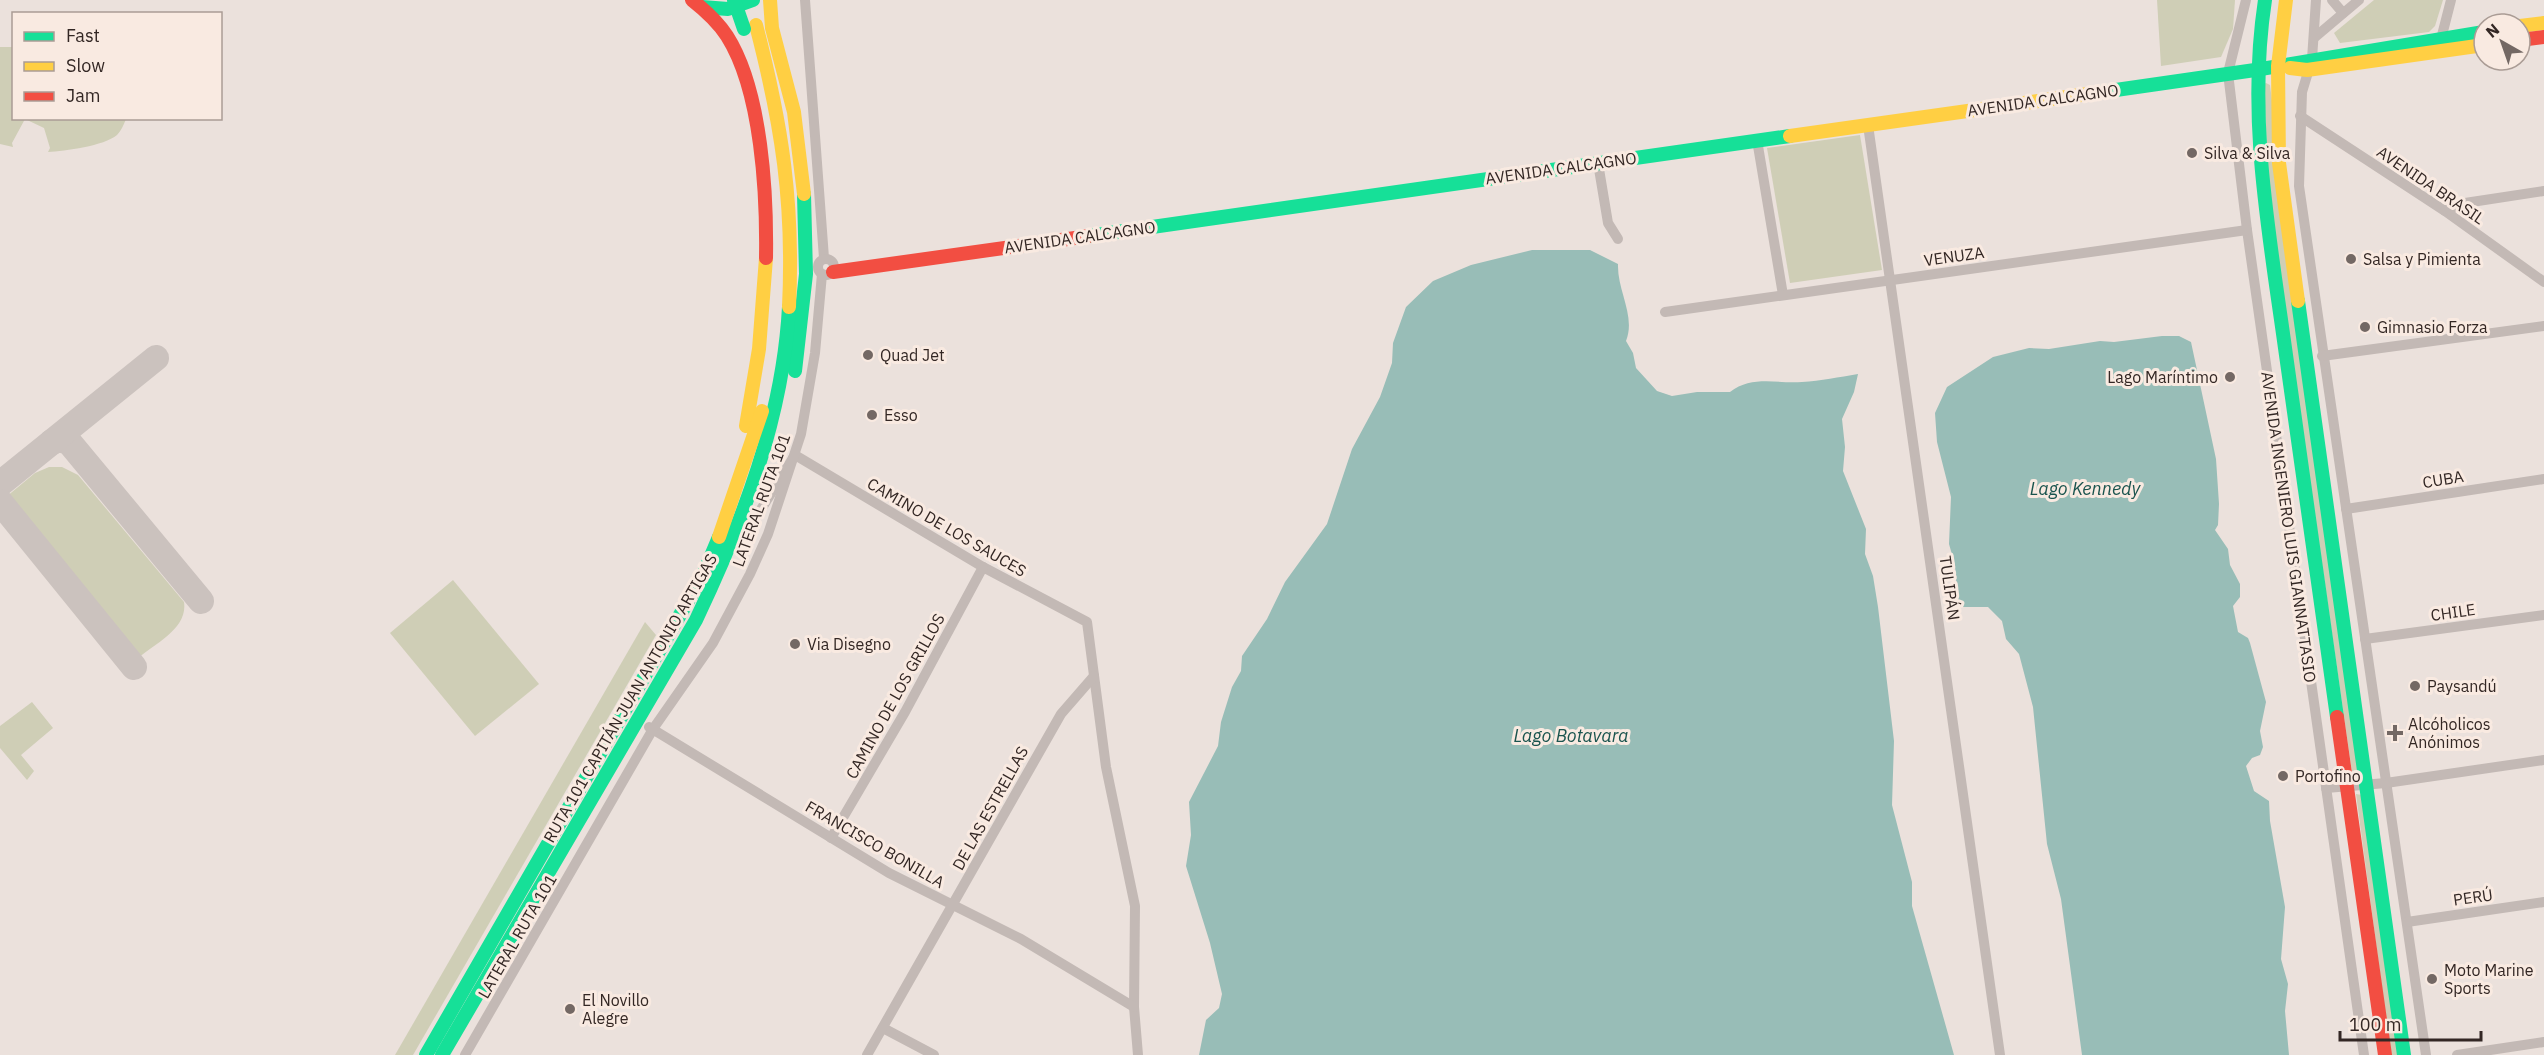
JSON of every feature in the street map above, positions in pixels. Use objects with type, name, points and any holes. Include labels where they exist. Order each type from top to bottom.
[{"type":"main road","name":"RUTA 101 CAPITÁN JUAN ANTONIO ARTIGAS","points":[[442,1055],[696,620],[734,542],[758,476],[776,407],[786,345],[792,263],[786,159],[775,92],[750,27],[734,0]]},
{"type":"main road","name":"RUTA 101 CAPITÁN JUAN ANTONIO ARTIGAS","points":[[426,1055],[703,575],[740,485],[764,402],[774,333],[779,264],[774,166],[750,27],[748,0]]},
{"type":"main road","points":[[697,4],[723,11],[743,6],[753,0]]},
{"type":"main road","points":[[734,542],[747,526],[765,480],[793,385],[801,340],[807,279],[806,216],[800,153],[794,110],[772,25],[770,0]]},
{"type":"main road","name":"AVENIDA INGENIERO LUIS GIANNATTASIO","points":[[2265,0],[2255,70],[2257,135],[2385,1055]]},
{"type":"main road","points":[[2286,0],[2278,66],[2277,128],[2282,194],[2404,1055]]},
{"type":"main road","points":[[697,4],[734,44],[758,138],[767,213],[768,248],[762,330],[737,468],[740,485]]},
{"type":"main road","name":"AVENIDA CALCAGNO","points":[[832,268],[1598,163],[2278,66],[2309,65],[2439,45],[2472,35]]},
{"type":"main road","name":"AVENIDA CALCAGNO","points":[[2439,45],[2472,45]]},
{"type":"street","name":"LATERAL RUTA 101","points":[[465,1055],[653,729],[695,671],[731,611],[768,534],[795,455],[808,401],[832,268],[805,0]]},
{"type":"street","name":"AVENIDA INGENIERO LUIS GIANNATTASIO","points":[[2246,0],[2228,74],[2247,230],[2364,1055]]},
{"type":"street","points":[[2316,0],[2314,38],[2300,116],[2299,186],[2322,356],[2366,639],[2426,1055]]},
{"type":"street","points":[[2332,0],[2343,13]]},
{"type":"street","points":[[2314,38],[2359,0]]},
{"type":"street","points":[[2439,45],[2451,0]]},
{"type":"street","name":"AVENIDA BRASIL","points":[[2300,116],[2445,211],[2544,282]]},
{"type":"street","name":"TULIPÁN","points":[[1868,124],[1892,280],[2000,1055]]},
{"type":"street","points":[[1757,140],[1783,295]]},
{"type":"street","points":[[1598,163],[1608,223],[1618,239]]},
{"type":"street","points":[[2445,211],[2465,203],[2544,191]]},
{"type":"street","name":"VENUZA","points":[[1665,312],[2247,230]]},
{"type":"street","points":[[2322,356],[2544,326]]},
{"type":"street","points":[[747,526],[760,511],[795,455]]},
{"type":"street","name":"CAMINO DE LOS SAUCES","points":[[795,455],[983,567],[1087,622],[1094,676]]},
{"type":"street","name":"CUBA","points":[[2346,509],[2544,479]]},
{"type":"street","name":"CAMINO DE LOS GRILLOS","points":[[831,838],[905,712],[983,567]]},
{"type":"street","name":"CHILE","points":[[2366,639],[2544,615]]},
{"type":"street","points":[[1094,676],[1106,767],[1135,906],[1134,1007],[1138,1055]]},
{"type":"street","name":"DE LAS ESTRELLAS","points":[[867,1055],[1061,714],[1094,676]]},
{"type":"street","name":"FRANCISCO BONILLA","points":[[637,719],[831,838],[933,897],[954,904],[1021,939],[1134,1007]]},
{"type":"street","points":[[2326,788],[2386,783],[2544,760]]},
{"type":"street","name":"PERÚ","points":[[2407,922],[2544,902]]},
{"type":"street","points":[[883,1028],[934,1055]]},
{"type":"street","points":[[2457,1055],[2544,1042]]},
{"type":"green space","points":[[2157,0],[2235,0],[2233,29],[2221,57],[2161,66]]},
{"type":"green space","points":[[2374,0],[2443,0],[2435,26],[2429,32],[2340,43],[2334,33]]},
{"type":"green space","points":[[0,47],[12,47],[12,120],[24,120],[12,143],[13,147],[0,144]]},
{"type":"green space","points":[[2264,84],[2270,85],[2359,776],[2353,779],[2269,196]]},
{"type":"green space","points":[[27,120],[126,120],[120,132],[111,139],[94,145],[48,152],[50,148],[44,128]]},
{"type":"green space","points":[[1860,135],[1882,270],[1790,283],[1767,148]]},
{"type":"green space","points":[[49,467],[62,467],[78,475],[184,602],[184,611],[176,627],[162,641],[138,658],[6,497],[35,473]]},
{"type":"green space","points":[[453,580],[539,684],[475,736],[390,633]]},
{"type":"green space","points":[[645,622],[656,635],[413,1055],[395,1055]]},
{"type":"green space","points":[[32,702],[53,728],[21,755],[34,771],[27,780],[0,748],[0,726]]},
{"type":"green space","points":[[2356,794],[2362,795],[2399,1055],[2391,1055]]},
{"type":"water","name":"Lago Botavara","points":[[1532,250],[1590,250],[1618,264],[1618,274],[1629,322],[1626,341],[1633,353],[1636,368],[1657,391],[1672,396],[1697,392],[1730,392],[1756,382],[1823,380],[1858,374],[1854,392],[1842,419],[1845,447],[1843,471],[1866,529],[1865,554],[1873,576],[1878,607],[1894,741],[1892,805],[1912,882],[1912,906],[1954,1055],[1199,1055],[1206,1020],[1219,1008],[1222,994],[1210,943],[1186,866],[1191,835],[1189,802],[1218,746],[1221,722],[1232,687],[1241,671],[1242,656],[1267,619],[1285,582],[1327,524],[1352,449],[1380,397],[1392,363],[1393,343],[1406,307],[1433,281],[1471,265]]},
{"type":"water","name":"Lago Kennedy","points":[[2179,336],[2191,342],[2216,459],[2219,504],[2218,525],[2215,530],[2228,549],[2230,565],[2240,584],[2240,597],[2233,606],[2238,632],[2248,638],[2250,643],[2266,702],[2260,731],[2263,747],[2260,755],[2252,758],[2246,766],[2254,791],[2269,801],[2270,821],[2285,907],[2281,959],[2288,984],[2285,1011],[2289,1055],[2082,1055],[2061,899],[2047,844],[2033,707],[2019,654],[2006,639],[2002,621],[1988,607],[1958,607],[1955,565],[1949,544],[1951,497],[1937,442],[1935,413],[1947,387],[1993,357],[2029,348],[2049,349],[2100,341],[2114,342]]},
{"type":"taxiway","points":[[0,484],[156,358]]},
{"type":"taxiway","points":[[52,442],[59,439],[69,442],[201,601]]},
{"type":"taxiway","points":[[0,502],[134,667]]},
{"type":"traffic: fast","points":[[734,0],[744,29]]},
{"type":"traffic: fast","points":[[702,7],[728,9],[753,0]]},
{"type":"traffic: fast","points":[[2265,0],[2258,87],[2262,174],[2337,717]]},
{"type":"traffic: fast","points":[[2088,94],[2255,70],[2472,34]]},
{"type":"traffic: fast","points":[[1089,236],[1790,136]]},
{"type":"traffic: fast","points":[[795,371],[806,274],[804,194]]},
{"type":"traffic: fast","points":[[2298,301],[2404,1055]]},
{"type":"traffic: fast","points":[[442,1055],[696,620],[730,545],[758,468],[779,389],[789,307]]},
{"type":"traffic: fast","points":[[426,1055],[703,575],[719,537]]},
{"type":"traffic: slow","points":[[770,0],[772,28],[794,112],[804,194]]},
{"type":"traffic: slow","points":[[2286,0],[2278,66],[2279,163],[2298,301]]},
{"type":"traffic: slow","points":[[2532,24],[2544,23]]},
{"type":"traffic: slow","points":[[756,25],[773,97],[788,198],[789,307]]},
{"type":"traffic: slow","points":[[2290,68],[2307,70],[2472,47]]},
{"type":"traffic: slow","points":[[1790,136],[2088,94]]},
{"type":"traffic: slow","points":[[746,426],[759,349],[766,258]]},
{"type":"traffic: slow","points":[[719,537],[762,411]]},
{"type":"traffic: jam","points":[[692,0],[720,26],[727,36],[739,59],[748,85],[760,144],[765,204],[766,258]]},
{"type":"traffic: jam","points":[[2532,38],[2544,37]]},
{"type":"traffic: jam","points":[[833,272],[1089,236]]},
{"type":"traffic: jam","points":[[2337,717],[2385,1055]]},
{"type":"place","name":"Silva & Silva","points":[[2192,153]]},
{"type":"place","name":"Salsa y Pimienta","points":[[2351,259]]},
{"type":"place","name":"Gimnasio Forza","points":[[2365,327]]},
{"type":"place","name":"Quad Jet","points":[[868,355]]},
{"type":"place","name":"Lago Maríntimo","points":[[2230,377]]},
{"type":"place","name":"Esso","points":[[872,415]]},
{"type":"place","name":"Via Disegno","points":[[795,644]]},
{"type":"place","name":"Paysandú","points":[[2415,686]]},
{"type":"place","name":"Alcóholicos Anónimos","points":[[2395,733]]},
{"type":"place","name":"Portofino","points":[[2283,776]]},
{"type":"place","name":"Moto Marine Sports","points":[[2432,979]]},
{"type":"place","name":"El Novillo Alegre","points":[[570,1009]]}]
